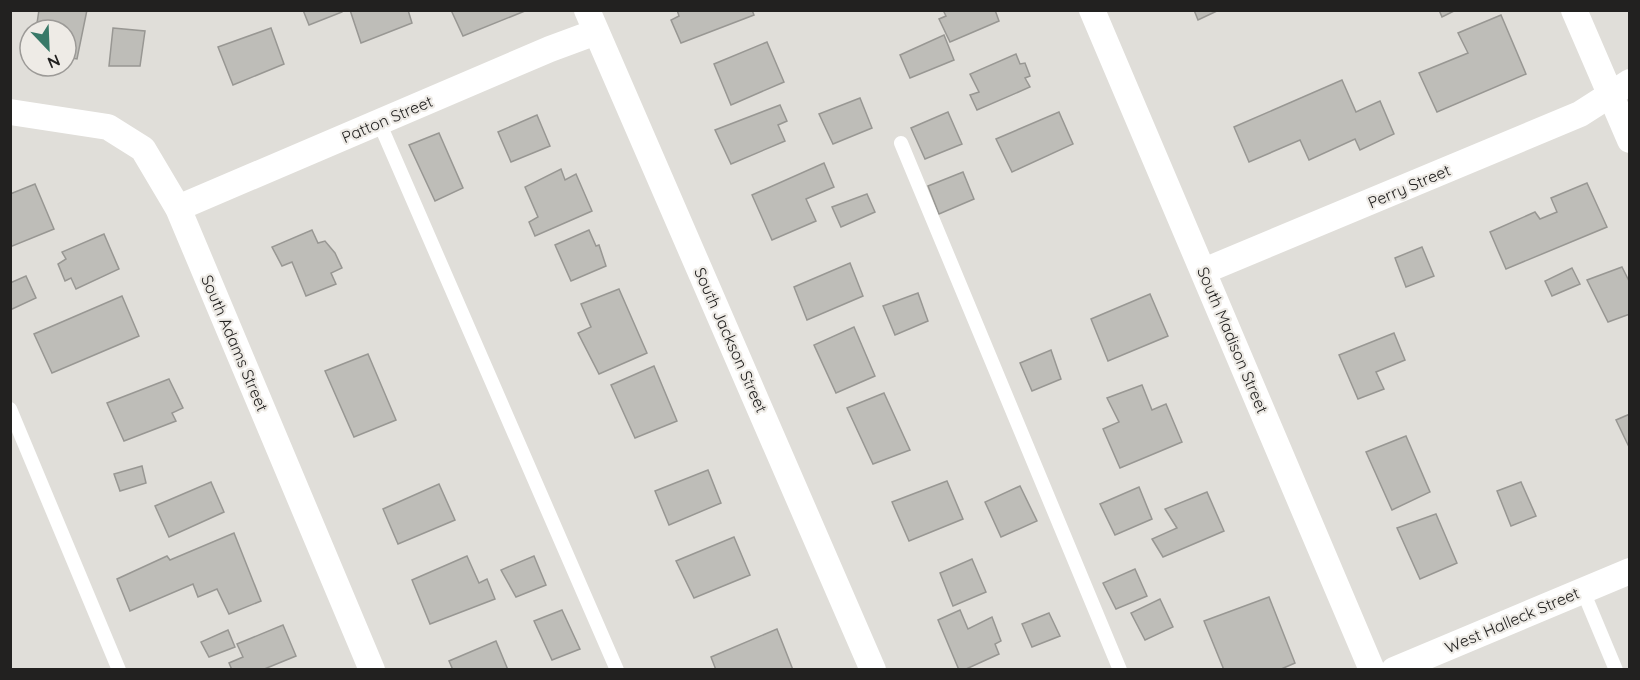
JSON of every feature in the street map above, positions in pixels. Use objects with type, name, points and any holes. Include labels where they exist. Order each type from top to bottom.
[{"type":"street","name":"South Madison Street","points":[[1092,10],[1372,669]]},
{"type":"street","points":[[1574,10],[1619,87],[1629,140]]},
{"type":"street","name":"Patton Street","points":[[178,208],[379,122],[592,21]]},
{"type":"street","name":"South Jackson Street","points":[[592,21],[873,669]]},
{"type":"street","name":"Perry Street","points":[[1204,272],[1580,114],[1619,87]]},
{"type":"street","name":"South Adams Street","points":[[10,112],[108,127],[143,149],[178,208],[372,669]]},
{"type":"street","name":"West Halleck Street","points":[[1394,669],[1629,571]]},
{"type":"lane","points":[[379,122],[617,669]]},
{"type":"lane","points":[[901,143],[1120,669]]},
{"type":"lane","points":[[10,409],[119,669]]},
{"type":"lane","points":[[1583,591],[1616,669]]},
{"type":"building","points":[[39,10],[87,10],[78,54],[78,18],[38,18]]},
{"type":"building","points":[[303,10],[342,10],[342,12],[309,25]]},
{"type":"building","points":[[350,10],[408,10],[412,23],[361,43]]},
{"type":"building","points":[[451,10],[525,10],[525,11],[463,36]]},
{"type":"building","points":[[677,10],[752,10],[754,15],[681,43],[671,20],[679,16]]},
{"type":"building","points":[[943,10],[995,10],[999,21],[950,42],[939,19],[946,16]]},
{"type":"building","points":[[1194,10],[1219,10],[1198,20]]},
{"type":"building","points":[[1439,10],[1456,10],[1442,17]]},
{"type":"building","points":[[1501,15],[1526,74],[1437,112],[1419,73],[1468,53],[1458,33]]},
{"type":"building","points":[[113,28],[145,31],[140,66],[109,66]]},
{"type":"building","points":[[271,28],[284,64],[233,85],[218,47]]},
{"type":"building","points":[[944,35],[954,60],[910,78],[900,55]]},
{"type":"building","points":[[767,42],[784,82],[731,105],[714,64]]},
{"type":"building","points":[[1016,54],[1020,64],[1025,63],[1030,76],[1025,78],[1030,87],[977,110],[970,95],[979,92],[970,74]]},
{"type":"building","points":[[1342,80],[1356,112],[1380,101],[1394,134],[1360,150],[1355,139],[1309,160],[1300,140],[1249,162],[1234,127]]},
{"type":"building","points":[[860,98],[872,128],[833,144],[819,114]]},
{"type":"building","points":[[780,105],[787,121],[778,125],[785,141],[731,164],[715,130]]},
{"type":"building","points":[[948,112],[962,144],[925,159],[911,128]]},
{"type":"building","points":[[1059,112],[1073,144],[1012,172],[996,139]]},
{"type":"building","points":[[537,115],[550,146],[511,162],[498,132]]},
{"type":"building","points":[[439,133],[463,188],[435,201],[409,145]]},
{"type":"building","points":[[824,163],[834,187],[806,199],[816,221],[772,240],[752,195]]},
{"type":"building","points":[[561,169],[565,180],[576,174],[592,211],[535,236],[529,222],[538,217],[525,187]]},
{"type":"building","points":[[963,172],[974,199],[939,214],[928,186]]},
{"type":"building","points":[[1587,183],[1607,227],[1506,269],[1490,232],[1535,212],[1540,219],[1557,212],[1551,198]]},
{"type":"building","points":[[35,184],[54,229],[10,247],[10,194]]},
{"type":"building","points":[[867,194],[875,212],[841,227],[832,207]]},
{"type":"building","points":[[312,230],[318,243],[325,241],[335,253],[342,268],[331,273],[336,284],[306,296],[292,262],[282,266],[272,247]]},
{"type":"building","points":[[589,230],[596,246],[599,245],[606,266],[571,281],[555,245]]},
{"type":"building","points":[[104,234],[119,269],[76,289],[71,278],[65,281],[58,264],[66,259],[62,252]]},
{"type":"building","points":[[1422,247],[1434,276],[1406,287],[1395,258]]},
{"type":"building","points":[[850,263],[863,296],[807,320],[794,287]]},
{"type":"building","points":[[1622,267],[1630,283],[1630,314],[1608,322],[1587,280]]},
{"type":"building","points":[[1572,268],[1580,284],[1552,296],[1545,281]]},
{"type":"building","points":[[26,276],[36,298],[10,310],[10,283]]},
{"type":"building","points":[[619,289],[647,353],[599,374],[578,333],[591,327],[581,304]]},
{"type":"building","points":[[918,293],[928,321],[895,335],[883,306]]},
{"type":"building","points":[[1150,294],[1168,336],[1108,361],[1091,319]]},
{"type":"building","points":[[122,296],[139,336],[52,373],[34,334]]},
{"type":"building","points":[[854,327],[875,376],[836,393],[814,345]]},
{"type":"building","points":[[1394,333],[1405,360],[1376,372],[1384,389],[1358,399],[1339,355]]},
{"type":"building","points":[[1051,350],[1061,379],[1032,391],[1020,363]]},
{"type":"building","points":[[368,354],[396,420],[354,437],[325,371]]},
{"type":"building","points":[[654,366],[677,421],[635,438],[611,385]]},
{"type":"building","points":[[169,379],[183,408],[172,413],[176,421],[124,441],[107,403]]},
{"type":"building","points":[[1142,385],[1152,410],[1166,404],[1182,442],[1120,468],[1103,429],[1119,422],[1107,398]]},
{"type":"building","points":[[884,393],[910,450],[873,464],[847,408]]},
{"type":"building","points":[[1630,414],[1630,449],[1616,420]]},
{"type":"building","points":[[1406,436],[1430,492],[1392,510],[1366,452]]},
{"type":"building","points":[[142,466],[146,483],[120,491],[114,474]]},
{"type":"building","points":[[708,470],[721,503],[669,525],[655,491]]},
{"type":"building","points":[[947,481],[963,519],[909,541],[892,502]]},
{"type":"building","points":[[211,482],[224,512],[169,537],[155,506]]},
{"type":"building","points":[[1521,482],[1536,516],[1511,526],[1497,491]]},
{"type":"building","points":[[439,484],[455,520],[398,544],[383,509]]},
{"type":"building","points":[[1020,486],[1037,521],[1001,537],[985,502]]},
{"type":"building","points":[[1139,487],[1152,519],[1115,535],[1100,504]]},
{"type":"building","points":[[1207,492],[1224,531],[1163,557],[1152,539],[1177,528],[1165,509]]},
{"type":"building","points":[[1436,514],[1457,563],[1420,579],[1397,528]]},
{"type":"building","points":[[234,533],[261,601],[229,614],[217,589],[198,597],[193,584],[130,611],[117,579],[167,556],[170,560]]},
{"type":"building","points":[[734,537],[750,575],[694,598],[676,561]]},
{"type":"building","points":[[467,556],[479,583],[487,579],[495,599],[430,624],[412,580]]},
{"type":"building","points":[[534,556],[546,585],[516,597],[501,570]]},
{"type":"building","points":[[972,559],[986,592],[953,606],[940,573]]},
{"type":"building","points":[[1135,569],[1147,596],[1116,609],[1103,583]]},
{"type":"building","points":[[1269,597],[1295,663],[1279,670],[1224,670],[1204,621]]},
{"type":"building","points":[[1160,599],[1173,627],[1145,640],[1131,613]]},
{"type":"building","points":[[562,610],[580,649],[552,660],[534,621]]},
{"type":"building","points":[[960,610],[968,629],[992,617],[1001,641],[995,644],[999,654],[964,670],[959,670],[938,620]]},
{"type":"building","points":[[1049,613],[1060,636],[1032,647],[1022,624]]},
{"type":"building","points":[[283,625],[296,656],[262,670],[232,670],[229,663],[243,657],[237,644]]},
{"type":"building","points":[[777,629],[793,670],[716,670],[711,657]]},
{"type":"building","points":[[228,630],[235,647],[209,657],[201,642]]},
{"type":"building","points":[[496,641],[508,670],[453,670],[449,661]]}]
